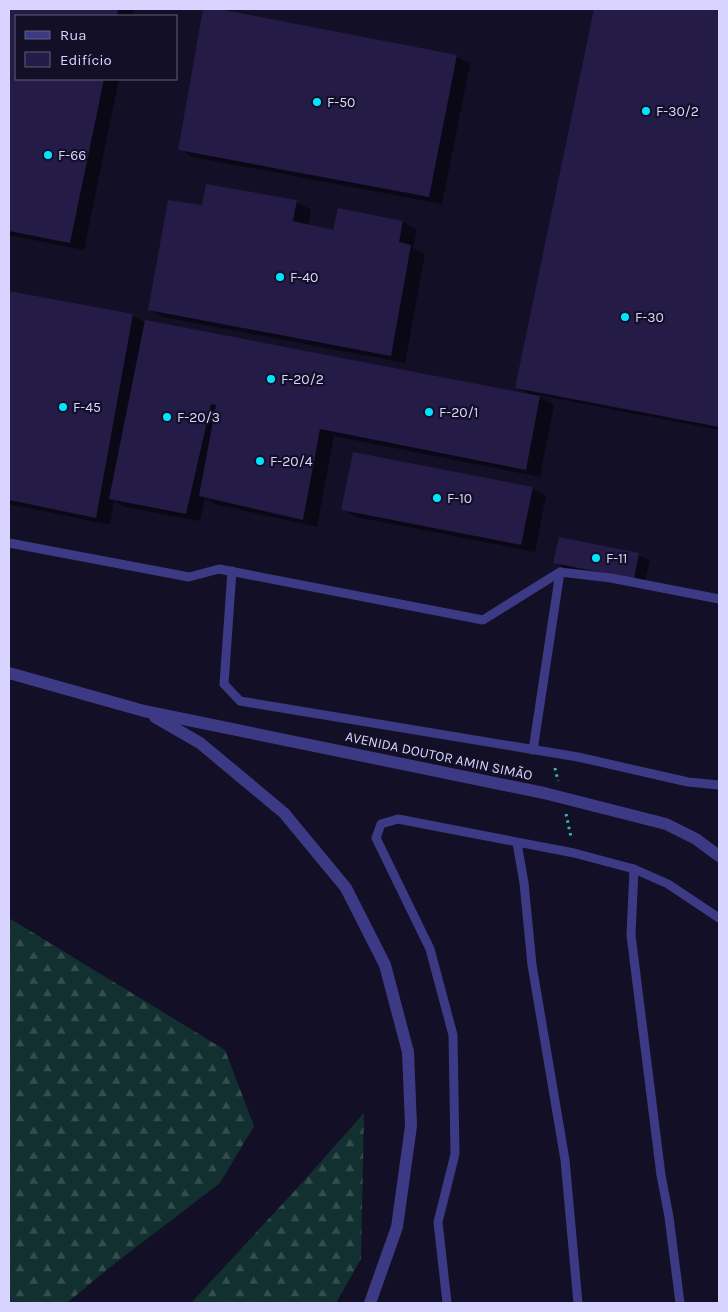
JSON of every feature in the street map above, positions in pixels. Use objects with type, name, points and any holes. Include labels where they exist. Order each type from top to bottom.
[{"type":"street","name":"AVENIDA DOUTOR AMIN SIMÃO","points":[[9,673],[144,710],[544,793],[656,821],[696,839],[719,856]]},
{"type":"street","name":"AVENIDA DOUTOR AMIN SIMÃO","points":[[144,710],[200,743],[284,813],[346,888],[385,965],[408,1052],[411,1126],[396,1227],[370,1303]]},
{"type":"lane","points":[[9,544],[189,577],[219,569],[232,571],[483,620],[560,572],[611,578],[719,599]]},
{"type":"lane","points":[[232,571],[224,684],[240,701],[633,768],[688,782],[719,785]]},
{"type":"lane","points":[[533,750],[560,572]]},
{"type":"lane","points":[[446,1303],[438,1222],[455,1154],[453,1035],[430,949],[376,838],[381,824],[398,819],[574,853],[634,869],[668,884],[719,918]]},
{"type":"lane","points":[[517,843],[524,883],[532,965],[565,1160],[578,1303]]},
{"type":"lane","points":[[634,869],[631,935],[661,1175],[669,1217],[680,1303]]},
{"type":"green space","points":[[9,918],[225,1050],[254,1126],[220,1183],[109,1268],[67,1303],[9,1303]]},
{"type":"green space","points":[[364,1113],[361,1259],[336,1303],[191,1303],[301,1184]]},
{"type":"building","name":"F-66","points":[[9,9],[118,9],[117,15],[15,15],[15,80],[104,80],[70,243],[9,231]]},
{"type":"building","name":"F-50","points":[[203,9],[219,9],[457,55],[429,197],[178,150]]},
{"type":"building","points":[[594,9],[719,9],[719,427],[515,388]]},
{"type":"building","name":"F-40","points":[[206,184],[297,200],[293,221],[333,230],[338,208],[403,221],[399,242],[411,245],[391,356],[148,310],[168,200],[202,205]]},
{"type":"building","name":"F-45","points":[[9,291],[133,314],[96,518],[9,500]]},
{"type":"building","points":[[145,320],[540,396],[526,470],[320,429],[303,520],[199,496],[216,405],[211,404],[186,514],[109,499]]},
{"type":"building","name":"F-10","points":[[353,452],[533,487],[521,545],[341,510]]},
{"type":"building","name":"F-11","points":[[559,537],[639,553],[634,579],[553,563]]},
{"type":"place","name":"F-50","points":[[317,102]]},
{"type":"place","name":"F-30/2","points":[[646,111]]},
{"type":"place","name":"F-66","points":[[48,155]]},
{"type":"place","name":"F-40","points":[[280,277]]},
{"type":"place","name":"F-30","points":[[625,317]]},
{"type":"place","name":"F-20/2","points":[[271,379]]},
{"type":"place","name":"F-45","points":[[63,407]]},
{"type":"place","name":"F-20/1","points":[[429,412]]},
{"type":"place","name":"F-20/3","points":[[167,417]]},
{"type":"place","name":"F-20/4","points":[[260,461]]},
{"type":"place","name":"F-10","points":[[437,498]]},
{"type":"place","name":"F-11","points":[[596,558]]}]
